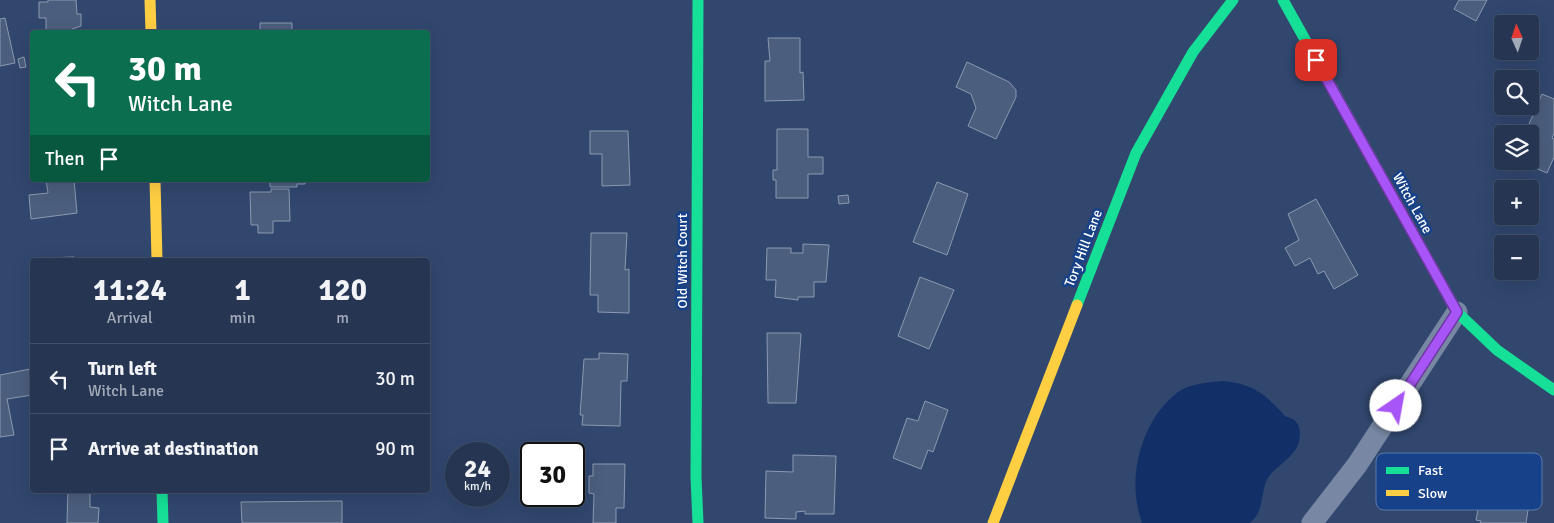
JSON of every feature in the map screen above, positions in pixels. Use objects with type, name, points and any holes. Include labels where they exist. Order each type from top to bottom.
[{"type":"street","points":[[150,0],[151,30]]},
{"type":"street","name":"Old Witch Court","points":[[698,0],[696,468],[698,523]]},
{"type":"street","name":"Tory Hill Lane","points":[[993,523],[1136,153],[1193,52],[1233,0]]},
{"type":"street","name":"Witch Lane","points":[[1283,0],[1457,312],[1497,350],[1554,390]]},
{"type":"street","points":[[155,182],[157,258]]},
{"type":"street","points":[[1312,523],[1357,465],[1457,312]]},
{"type":"street","points":[[162,493],[163,523]]},
{"type":"water","points":[[1223,381],[1250,387],[1264,395],[1285,416],[1293,419],[1299,428],[1300,435],[1295,451],[1269,477],[1264,487],[1257,515],[1249,523],[1142,523],[1137,506],[1136,470],[1146,435],[1154,419],[1165,404],[1183,389],[1199,384]]},
{"type":"building","points":[[48,0],[76,0],[77,14],[81,14],[81,26],[72,30],[46,30],[46,18],[39,18],[39,2],[48,2]]},
{"type":"building","points":[[1459,0],[1487,0],[1476,21],[1454,9]]},
{"type":"building","points":[[5,18],[15,63],[0,66],[0,19]]},
{"type":"building","points":[[260,23],[292,23],[292,30],[260,30]]},
{"type":"building","points":[[768,38],[800,38],[800,73],[803,72],[804,100],[765,101],[765,61],[770,61]]},
{"type":"building","points":[[24,57],[26,67],[20,68],[18,59]]},
{"type":"building","points":[[967,62],[1009,82],[1016,90],[1016,97],[996,139],[968,126],[976,108],[971,94],[956,87]]},
{"type":"building","points":[[1542,94],[1554,99],[1554,133],[1552,138],[1554,139],[1554,157],[1547,173],[1539,170],[1539,125],[1529,125],[1533,115],[1539,115],[1539,101]]},
{"type":"building","points":[[777,129],[808,129],[808,157],[823,157],[823,174],[808,174],[808,198],[776,198],[776,180],[773,180],[773,170],[777,170]]},
{"type":"building","points":[[590,131],[628,131],[630,185],[602,186],[602,154],[590,154]]},
{"type":"building","points":[[46,182],[74,182],[77,213],[31,219],[29,195],[48,193]]},
{"type":"building","points":[[270,182],[305,182],[305,184],[297,184],[297,187],[270,187]]},
{"type":"building","points":[[937,182],[968,194],[947,255],[913,242]]},
{"type":"building","points":[[271,189],[289,189],[290,221],[273,221],[273,233],[258,233],[258,225],[251,225],[250,192],[271,192]]},
{"type":"building","points":[[848,195],[849,203],[839,204],[838,196]]},
{"type":"building","points":[[1316,199],[1358,275],[1334,289],[1324,271],[1318,274],[1310,258],[1295,266],[1285,248],[1299,240],[1288,214]]},
{"type":"building","points":[[591,233],[627,233],[625,270],[629,269],[629,313],[598,312],[598,295],[590,295]]},
{"type":"building","points":[[803,244],[829,245],[826,282],[814,282],[814,297],[798,297],[798,300],[775,297],[776,280],[766,280],[767,248],[791,248],[791,253],[803,253]]},
{"type":"building","points":[[920,277],[954,290],[929,349],[898,336]]},
{"type":"building","points":[[767,333],[800,333],[801,335],[796,403],[768,403]]},
{"type":"building","points":[[599,353],[628,354],[627,381],[621,381],[620,426],[582,425],[583,415],[580,415],[584,359],[599,359]]},
{"type":"building","points":[[30,369],[30,395],[7,399],[14,435],[0,437],[0,375]]},
{"type":"building","points":[[925,401],[948,410],[933,452],[928,450],[921,469],[893,458],[907,418],[918,421]]},
{"type":"building","points":[[793,455],[836,456],[834,514],[805,514],[805,511],[796,512],[796,519],[765,518],[766,471],[793,472]]},
{"type":"building","points":[[593,464],[625,464],[624,508],[616,508],[616,523],[593,523],[594,494],[589,493],[589,476],[593,476]]},
{"type":"building","points":[[68,493],[90,493],[90,507],[99,508],[98,523],[67,523]]},
{"type":"building","points":[[342,501],[342,523],[242,523],[241,502]]},
{"type":"building","points":[[1478,510],[1528,510],[1526,523],[1480,523],[1481,521],[1476,520]]},
{"type":"traffic: fast","points":[[698,0],[696,477],[698,523]]},
{"type":"traffic: fast","points":[[1077,305],[1136,153],[1193,52],[1233,0]]},
{"type":"traffic: fast","points":[[1283,0],[1457,312],[1497,350],[1554,390]]},
{"type":"traffic: fast","points":[[162,493],[163,523]]},
{"type":"traffic: slow","points":[[150,0],[151,30]]},
{"type":"traffic: slow","points":[[155,182],[157,258]]},
{"type":"traffic: slow","points":[[993,523],[1077,305]]},
{"type":"route","points":[[1316,60],[1457,312],[1396,406]]}]
